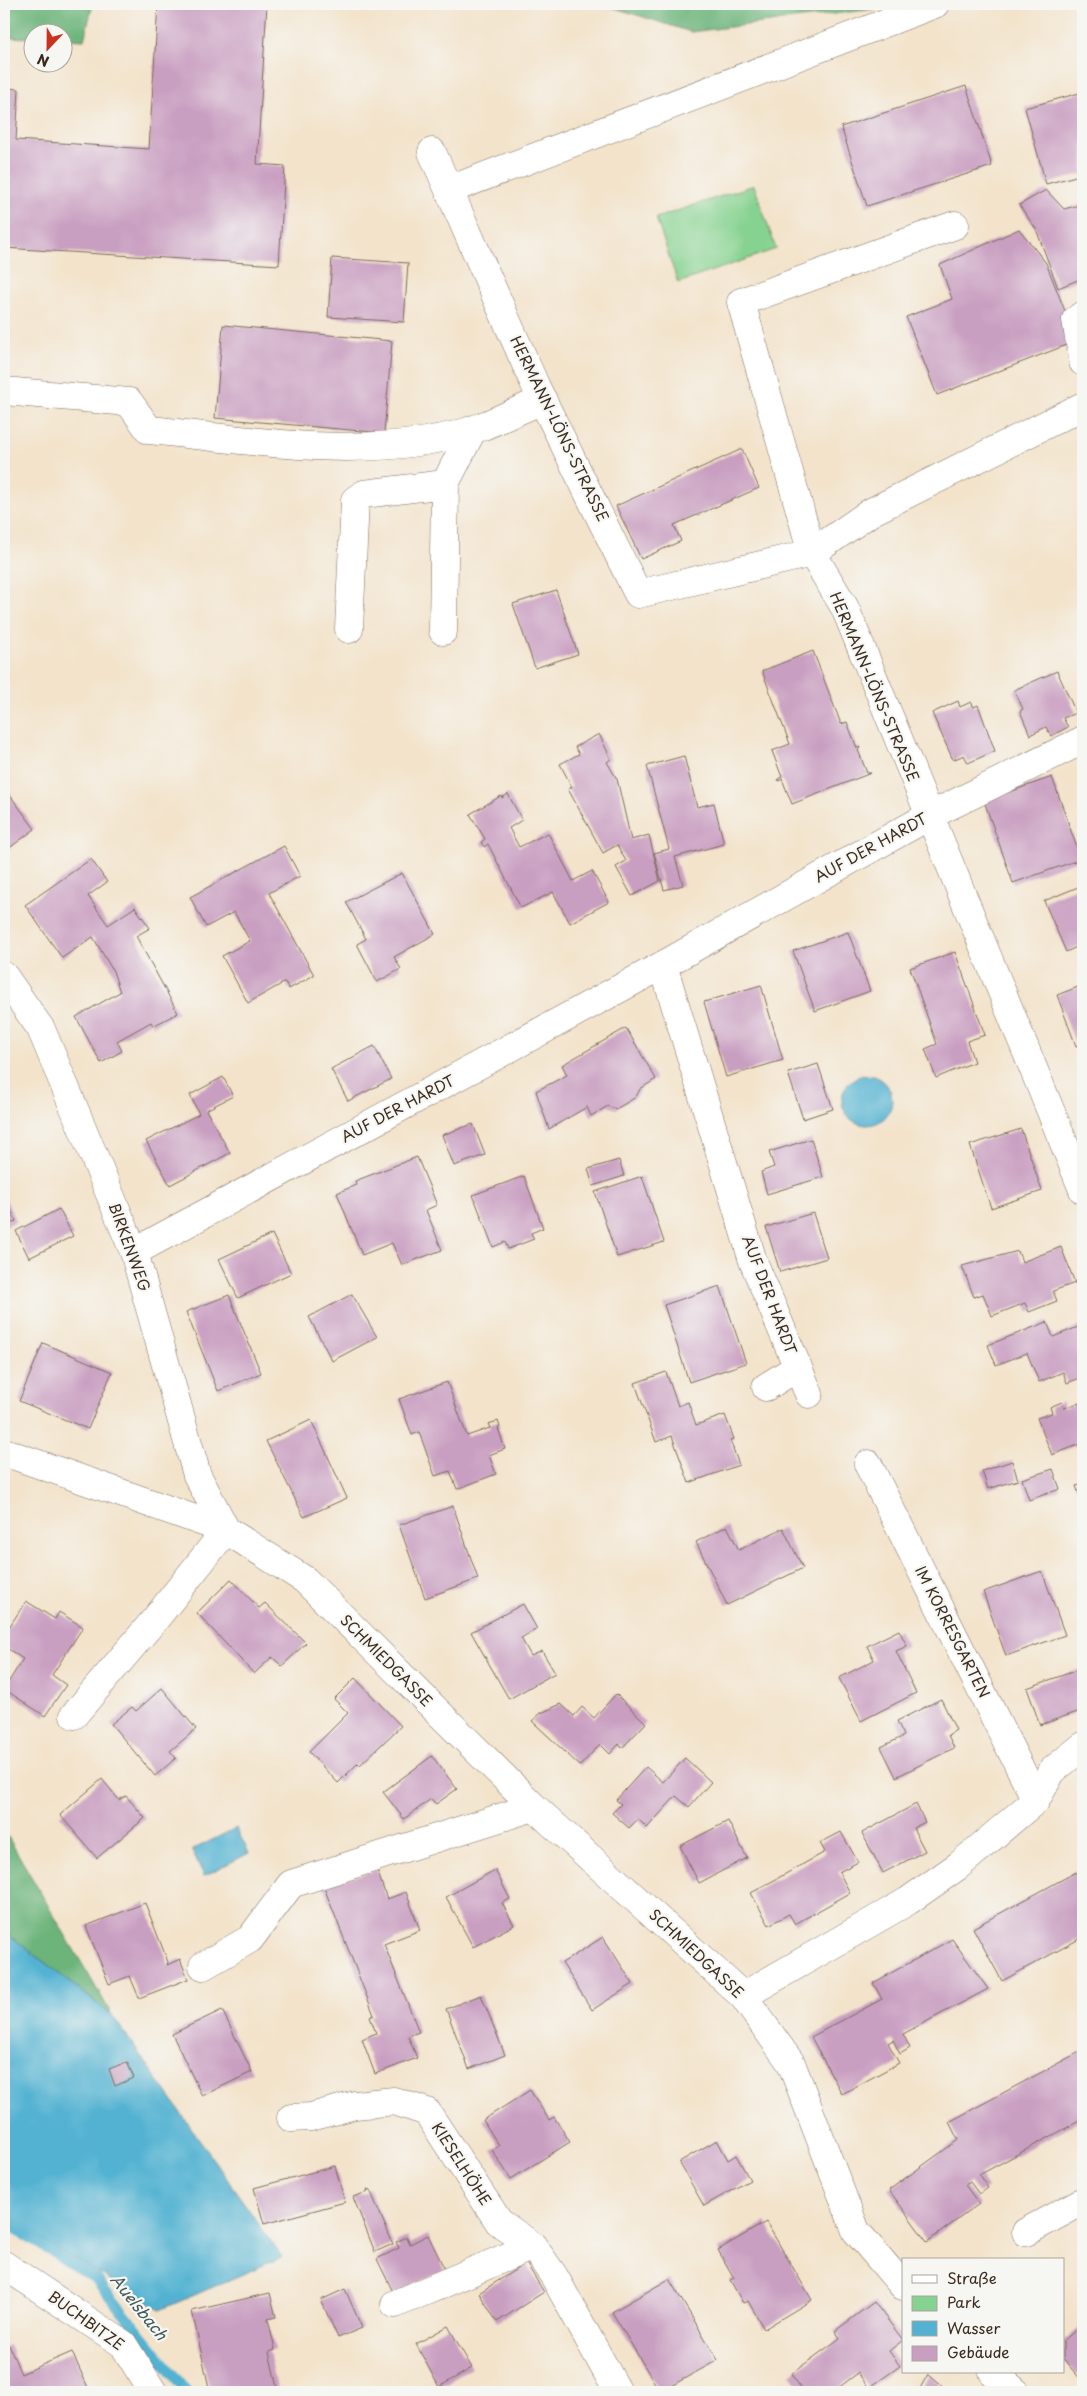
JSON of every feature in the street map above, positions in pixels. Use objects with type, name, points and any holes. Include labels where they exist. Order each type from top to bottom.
[{"type":"street","points":[[449,190],[935,4]]},
{"type":"street","name":"HERMANN-LÖNS-STRASSE","points":[[432,152],[543,400],[638,594],[812,553],[844,608],[1083,1190]]},
{"type":"street","points":[[955,225],[741,302],[812,553],[871,512],[1083,406]]},
{"type":"street","points":[[1083,315],[1076,320],[1083,362]]},
{"type":"street","points":[[4,391],[129,402],[149,430],[337,448],[398,445],[454,435],[543,400]]},
{"type":"street","points":[[443,631],[444,484],[473,429]]},
{"type":"street","points":[[349,629],[355,500],[364,494],[444,484]]},
{"type":"street","name":"AUF DER HARDT","points":[[134,1252],[663,965],[928,816],[1083,740]]},
{"type":"street","name":"AUF DER HARDT","points":[[663,965],[753,1262],[809,1394]]},
{"type":"street","name":"BIRKENWEG","points":[[4,976],[41,1030],[134,1252],[197,1474],[226,1530]]},
{"type":"street","points":[[766,1387],[798,1367]]},
{"type":"street","name":"SCHMIEDGASSE","points":[[4,1452],[226,1530],[305,1580],[534,1807],[743,1996],[791,2063],[856,2231],[902,2285]]},
{"type":"street","name":"IM KORRESGARTEN","points":[[868,1464],[1036,1800]]},
{"type":"street","points":[[74,1715],[226,1530]]},
{"type":"street","points":[[743,1996],[908,1901],[958,1866],[1036,1800],[1052,1771],[1083,1746]]},
{"type":"street","points":[[203,1966],[250,1940],[291,1884],[534,1807]]},
{"type":"street","name":"KIESELHÖHE","points":[[292,2118],[311,2117],[355,2105],[394,2101],[427,2112],[499,2222],[533,2246],[554,2276],[618,2392]]},
{"type":"street","points":[[1026,2232],[1083,2201]]},
{"type":"street","points":[[396,2304],[533,2246]]},
{"type":"street","name":"BUCHBITZE","points":[[4,2265],[123,2344],[153,2392]]},
{"type":"street","points":[[996,2374],[1016,2392]]},
{"type":"green space","points":[[4,4],[93,4],[84,40],[72,39],[72,22],[22,22],[22,38],[4,37]]},
{"type":"green space","points":[[602,4],[913,4],[691,32]]},
{"type":"green space","points":[[754,185],[776,249],[678,283],[656,218]]},
{"type":"green space","points":[[4,1830],[112,2015],[4,1931]]},
{"type":"water","points":[[862,1075],[872,1075],[885,1082],[892,1095],[892,1105],[885,1118],[872,1125],[862,1125],[853,1121],[846,1114],[842,1105],[842,1095],[846,1086],[853,1079]]},
{"type":"water","points":[[236,1828],[249,1853],[204,1876],[192,1850]]},
{"type":"water","points":[[4,1931],[112,2015],[282,2257],[160,2310],[4,2217]]},
{"type":"building","points":[[158,4],[267,4],[257,164],[285,166],[279,265],[4,248],[4,88],[19,89],[16,140],[149,149]]},
{"type":"building","points":[[966,86],[992,166],[867,206],[841,127]]},
{"type":"building","points":[[1083,92],[1083,174],[1046,184],[1025,108]]},
{"type":"building","points":[[1046,190],[1064,209],[1083,204],[1083,278],[1058,288],[1036,229],[1019,205]]},
{"type":"building","points":[[1019,229],[1046,263],[1077,341],[937,395],[906,317],[952,299],[940,265]]},
{"type":"building","points":[[332,258],[408,263],[404,322],[328,317]]},
{"type":"building","points":[[223,325],[392,341],[384,433],[215,418]]},
{"type":"building","points":[[742,449],[759,488],[674,525],[681,541],[641,559],[616,506]]},
{"type":"building","points":[[556,590],[578,654],[535,668],[513,604]]},
{"type":"building","points":[[813,651],[841,724],[847,722],[857,748],[861,747],[858,750],[867,773],[871,773],[792,804],[782,779],[779,781],[778,779],[782,777],[772,751],[790,744],[762,671]]},
{"type":"building","points":[[1057,671],[1076,713],[1063,718],[1068,727],[1051,736],[1046,727],[1030,735],[1020,711],[1023,709],[1014,690]]},
{"type":"building","points":[[958,701],[960,707],[971,702],[974,707],[978,705],[995,751],[968,763],[964,755],[953,760],[932,713]]},
{"type":"building","points":[[599,734],[611,759],[607,762],[617,779],[631,840],[649,835],[660,881],[632,896],[616,867],[626,861],[617,845],[603,853],[568,789],[572,787],[560,764],[579,754],[575,747]]},
{"type":"building","points":[[684,756],[697,807],[714,803],[724,844],[675,857],[683,885],[664,890],[654,853],[669,849],[647,766]]},
{"type":"building","points":[[1052,777],[1081,859],[1013,883],[984,801]]},
{"type":"building","points":[[4,787],[35,829],[4,852]]},
{"type":"building","points":[[508,794],[522,820],[509,828],[519,847],[548,833],[573,881],[592,871],[609,902],[570,923],[553,892],[521,908],[488,844],[484,847],[481,842],[485,839],[470,814]]},
{"type":"building","points":[[284,846],[300,876],[269,893],[314,975],[289,989],[285,982],[248,1003],[222,956],[250,941],[234,912],[206,927],[190,897]]},
{"type":"building","points":[[91,859],[107,882],[88,896],[108,925],[135,907],[150,928],[136,936],[178,1013],[153,1026],[151,1022],[117,1041],[122,1051],[101,1063],[76,1017],[120,992],[113,971],[93,937],[62,958],[25,905]]},
{"type":"building","points":[[402,873],[435,934],[394,957],[401,969],[377,982],[357,944],[366,939],[346,902]]},
{"type":"building","points":[[1083,885],[1083,944],[1066,952],[1044,901]]},
{"type":"building","points":[[848,932],[870,991],[815,1011],[793,951]]},
{"type":"building","points":[[955,952],[985,1035],[967,1041],[974,1062],[936,1078],[925,1049],[937,1044],[910,968]]},
{"type":"building","points":[[761,985],[783,1060],[726,1077],[704,1002]]},
{"type":"building","points":[[1083,985],[1083,1044],[1076,1046],[1057,995]]},
{"type":"building","points":[[626,1028],[656,1079],[640,1089],[636,1097],[616,1109],[608,1106],[591,1116],[587,1107],[549,1129],[536,1091],[567,1075],[562,1065]]},
{"type":"building","points":[[374,1046],[391,1079],[348,1101],[331,1069]]},
{"type":"building","points":[[818,1064],[833,1109],[803,1119],[788,1073]]},
{"type":"building","points":[[223,1077],[233,1096],[206,1110],[230,1153],[170,1185],[146,1141],[199,1114],[190,1095]]},
{"type":"building","points":[[473,1124],[485,1155],[454,1166],[442,1135]]},
{"type":"building","points":[[1021,1129],[1042,1191],[991,1208],[970,1145]]},
{"type":"building","points":[[811,1139],[823,1177],[767,1194],[761,1172],[774,1167],[769,1152]]},
{"type":"building","points":[[417,1157],[437,1205],[426,1210],[442,1250],[402,1265],[392,1243],[362,1255],[337,1193],[356,1185],[355,1181]]},
{"type":"building","points":[[619,1160],[624,1176],[593,1186],[588,1169]]},
{"type":"building","points":[[524,1176],[543,1228],[531,1233],[534,1239],[508,1249],[505,1242],[493,1247],[473,1195]]},
{"type":"building","points":[[642,1176],[664,1242],[617,1257],[595,1192]]},
{"type":"building","points":[[4,1196],[16,1221],[4,1227]]},
{"type":"building","points":[[59,1209],[73,1236],[29,1258],[16,1231]]},
{"type":"building","points":[[813,1213],[827,1258],[780,1272],[766,1227]]},
{"type":"building","points":[[272,1234],[291,1273],[238,1298],[219,1259]]},
{"type":"building","points":[[1061,1247],[1075,1283],[1053,1291],[1057,1301],[1029,1312],[1025,1303],[992,1316],[983,1294],[974,1297],[962,1266],[1018,1251],[1022,1262]]},
{"type":"building","points":[[720,1286],[746,1363],[689,1382],[664,1305]]},
{"type":"building","points":[[352,1294],[377,1337],[332,1361],[309,1317]]},
{"type":"building","points":[[229,1295],[261,1373],[218,1391],[186,1312]]},
{"type":"building","points":[[1047,1322],[1053,1337],[1083,1325],[1083,1377],[1067,1383],[1063,1372],[1039,1382],[1027,1353],[996,1365],[988,1345]]},
{"type":"building","points":[[43,1343],[112,1372],[88,1429],[19,1401]]},
{"type":"building","points":[[666,1372],[678,1406],[688,1402],[696,1425],[725,1415],[734,1439],[730,1440],[739,1465],[689,1483],[672,1436],[656,1442],[635,1383]]},
{"type":"building","points":[[447,1382],[467,1436],[490,1428],[488,1424],[498,1421],[500,1427],[498,1428],[505,1449],[489,1455],[496,1474],[457,1489],[450,1471],[435,1476],[419,1432],[412,1435],[399,1399]]},
{"type":"building","points":[[1062,1402],[1064,1408],[1079,1403],[1083,1415],[1083,1443],[1052,1455],[1037,1418],[1052,1413],[1050,1407]]},
{"type":"building","points":[[311,1420],[347,1498],[304,1517],[266,1441]]},
{"type":"building","points":[[1012,1461],[1018,1480],[988,1489],[982,1471]]},
{"type":"building","points":[[1053,1469],[1060,1489],[1029,1500],[1022,1479]]},
{"type":"building","points":[[1083,1484],[1083,1501],[1082,1502],[1076,1486]]},
{"type":"building","points":[[453,1506],[478,1579],[425,1598],[399,1525]]},
{"type":"building","points":[[727,1526],[739,1550],[783,1528],[803,1568],[727,1605],[696,1542]]},
{"type":"building","points":[[1042,1571],[1065,1635],[1006,1656],[983,1592]]},
{"type":"building","points":[[231,1579],[259,1608],[265,1603],[306,1643],[282,1666],[272,1657],[254,1674],[197,1613]]},
{"type":"building","points":[[26,1601],[55,1619],[59,1612],[83,1627],[52,1675],[66,1685],[45,1716],[4,1689],[23,1659],[4,1646],[4,1635]]},
{"type":"building","points":[[523,1604],[537,1629],[521,1638],[531,1656],[542,1651],[555,1673],[509,1699],[471,1632]]},
{"type":"building","points":[[899,1630],[907,1646],[896,1651],[916,1693],[861,1721],[839,1678],[874,1660],[867,1646]]},
{"type":"building","points":[[1083,1668],[1083,1710],[1040,1725],[1027,1688]]},
{"type":"building","points":[[355,1678],[401,1726],[338,1783],[309,1752],[348,1713],[334,1699]]},
{"type":"building","points":[[162,1688],[196,1729],[170,1751],[176,1758],[155,1776],[111,1724],[132,1707],[136,1711]]},
{"type":"building","points":[[616,1694],[646,1723],[622,1748],[619,1744],[610,1754],[600,1744],[580,1766],[532,1721],[541,1713],[561,1704],[574,1716],[582,1707],[594,1718]]},
{"type":"building","points":[[941,1699],[956,1730],[948,1735],[954,1748],[896,1777],[881,1747],[904,1736],[897,1721]]},
{"type":"building","points":[[432,1756],[457,1789],[436,1804],[431,1799],[404,1819],[383,1792]]},
{"type":"building","points":[[685,1758],[711,1782],[689,1807],[676,1796],[647,1828],[638,1819],[629,1828],[612,1813],[621,1804],[616,1800],[646,1767],[663,1782]]},
{"type":"building","points":[[102,1779],[119,1800],[126,1796],[145,1818],[97,1858],[60,1815]]},
{"type":"building","points":[[916,1804],[925,1822],[913,1828],[925,1851],[883,1873],[862,1833]]},
{"type":"building","points":[[728,1821],[747,1858],[699,1883],[680,1846]]},
{"type":"building","points":[[841,1832],[858,1862],[839,1872],[850,1893],[795,1924],[789,1914],[769,1925],[751,1893],[825,1852],[820,1843]]},
{"type":"building","points":[[377,1870],[387,1899],[406,1892],[420,1930],[384,1944],[419,2032],[408,2036],[417,2058],[375,2074],[362,2039],[376,2033],[370,2017],[374,2015],[323,1885]]},
{"type":"building","points":[[495,1870],[510,1899],[502,1903],[514,1925],[473,1947],[446,1897]]},
{"type":"building","points":[[1076,1872],[1083,1885],[1083,1937],[1002,1981],[973,1928]]},
{"type":"building","points":[[145,1903],[168,1962],[167,1965],[180,1959],[188,1979],[139,1998],[130,1976],[109,1984],[86,1926]]},
{"type":"building","points":[[603,1937],[633,1984],[592,2010],[562,1963]]},
{"type":"building","points":[[952,1939],[988,1989],[903,2034],[910,2048],[900,2054],[893,2040],[888,2043],[899,2063],[842,2094],[811,2037],[882,1999],[873,1983]]},
{"type":"building","points":[[481,1995],[505,2055],[469,2069],[446,2009]]},
{"type":"building","points":[[222,2010],[252,2072],[202,2096],[172,2034]]},
{"type":"building","points":[[1083,2050],[1083,2119],[979,2175],[988,2188],[979,2194],[970,2182],[965,2185],[979,2204],[927,2242],[889,2190],[958,2140],[949,2122]]},
{"type":"building","points":[[127,2062],[134,2078],[115,2086],[109,2069]]},
{"type":"building","points":[[530,2090],[549,2120],[554,2117],[570,2142],[511,2179],[492,2150],[499,2146],[483,2120]]},
{"type":"building","points":[[717,2140],[728,2160],[736,2155],[750,2180],[704,2206],[679,2162]]},
{"type":"building","points":[[335,2166],[345,2202],[264,2224],[254,2188]]},
{"type":"building","points":[[367,2189],[370,2190],[393,2244],[375,2252],[353,2197],[368,2192]]},
{"type":"building","points":[[766,2222],[812,2300],[764,2329],[748,2301],[743,2303],[730,2280],[734,2278],[718,2250]]},
{"type":"building","points":[[428,2235],[445,2270],[394,2294],[377,2259],[399,2248],[396,2242],[407,2237],[410,2244]]},
{"type":"building","points":[[526,2263],[544,2292],[497,2322],[479,2293]]},
{"type":"building","points":[[669,2279],[718,2360],[660,2392],[612,2312]]},
{"type":"building","points":[[345,2289],[362,2328],[338,2338],[321,2300]]},
{"type":"building","points":[[270,2293],[276,2317],[268,2319],[275,2350],[269,2352],[278,2392],[222,2392],[221,2389],[210,2392],[192,2311]]},
{"type":"building","points":[[874,2302],[902,2339],[902,2341],[889,2351],[900,2366],[869,2388],[858,2373],[833,2392],[804,2392],[791,2374],[840,2338],[835,2331]]},
{"type":"building","points":[[1083,2324],[1083,2382],[1064,2360],[1064,2340]]},
{"type":"building","points":[[448,2326],[472,2368],[439,2387],[416,2344]]},
{"type":"building","points":[[9,2345],[21,2374],[72,2352],[90,2392],[4,2392],[4,2347]]},
{"type":"building","points":[[928,2374],[944,2388],[949,2392],[918,2392]]},
{"type":"waterway","name":"Auelsbach","points":[[4,2222],[96,2279],[187,2392]]}]
